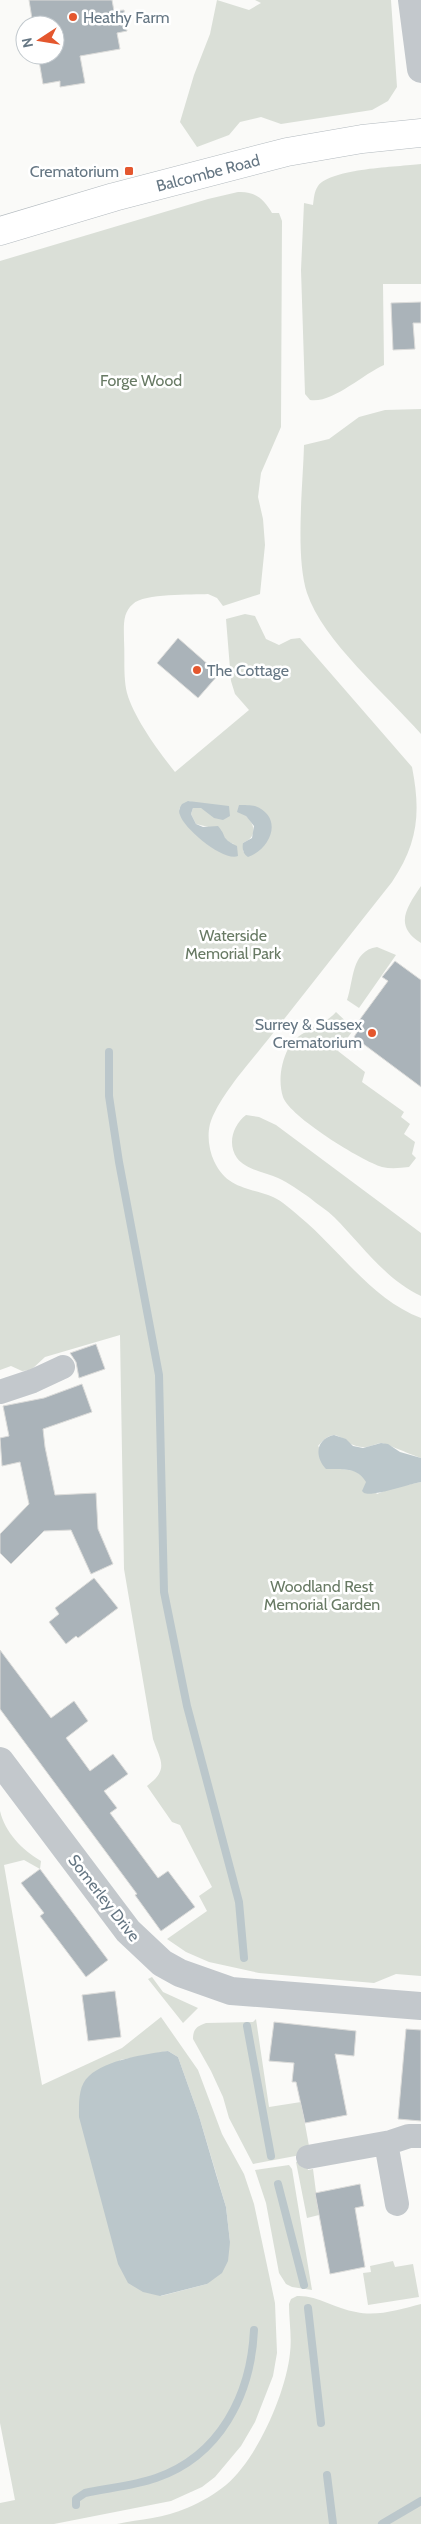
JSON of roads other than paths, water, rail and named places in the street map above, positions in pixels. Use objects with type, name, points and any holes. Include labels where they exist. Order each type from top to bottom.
[{"type":"main road","name":"Balcombe Road","points":[[0,231],[114,197],[288,152],[362,139],[421,133]]},
{"type":"street","points":[[412,0],[421,69]]},
{"type":"street","points":[[0,1392],[33,1381],[63,1367]]},
{"type":"street","name":"Somerley Drive","points":[[0,1761],[128,1931],[162,1963],[180,1973],[231,1991],[421,2006]]},
{"type":"street","points":[[308,2157],[386,2143],[404,2137],[421,2136]]},
{"type":"street","points":[[386,2143],[397,2204]]},
{"type":"waterway","points":[[109,1052],[109,1096],[119,1162],[159,1375],[164,1592],[187,1706],[239,1902],[244,1958]]},
{"type":"waterway","points":[[247,2026],[271,2156]]},
{"type":"waterway","points":[[278,2184],[304,2285]]},
{"type":"waterway","points":[[308,2308],[321,2423]]},
{"type":"waterway","points":[[76,2505],[76,2499],[85,2493],[156,2478],[178,2468],[198,2455],[214,2439],[228,2420],[239,2400],[252,2354],[254,2330]]},
{"type":"waterway","points":[[327,2475],[333,2524]]},
{"type":"waterway","points":[[382,2524],[421,2501]]},
{"type":"place","name":"Heathy Farm","points":[[73,17]]},
{"type":"place","name":"Crematorium","points":[[129,171]]},
{"type":"place","name":"The Cottage","points":[[197,670]]},
{"type":"place","name":"Surrey & Sussex Crematorium","points":[[372,1033]]},
{"type":"park label","name":"Forge Wood","points":[[141,380]]},
{"type":"park label","name":"Waterside Memorial Park","points":[[233,944]]},
{"type":"park label","name":"Woodland Rest Memorial Garden","points":[[322,1595]]}]
